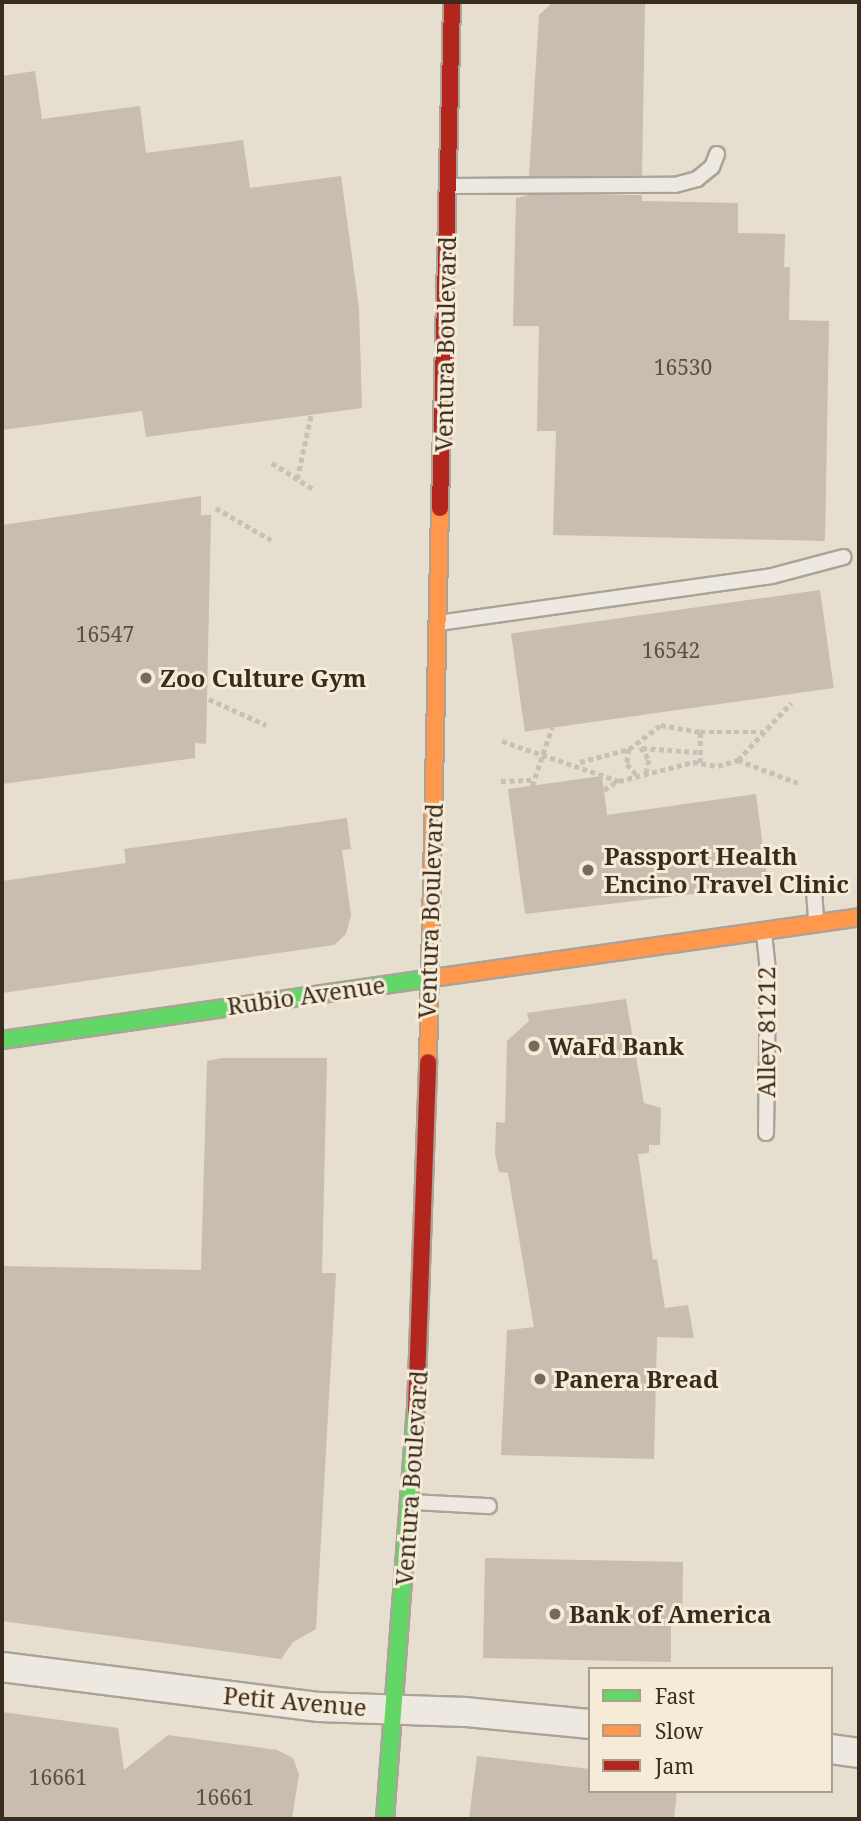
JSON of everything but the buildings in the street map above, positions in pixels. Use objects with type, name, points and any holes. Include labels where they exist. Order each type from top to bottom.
[{"type":"main road","name":"Ventura Boulevard","points":[[385,1819],[411,1502],[423,1260],[427,978],[452,2]]},
{"type":"main road","name":"Rubio Avenue","points":[[2,1040],[859,917]]},
{"type":"street","name":"Petit Avenue","points":[[2,1667],[319,1707],[588,1724]]},
{"type":"street","points":[[833,1749],[859,1753]]},
{"type":"lane","points":[[448,186],[675,184],[697,179],[712,167],[717,154]]},
{"type":"lane","points":[[438,623],[772,576],[844,557]]},
{"type":"lane","points":[[814,890],[817,923]]},
{"type":"lane","name":"Alley 81212","points":[[763,932],[768,971],[766,1133]]},
{"type":"lane","points":[[411,1502],[489,1506]]},
{"type":"path","points":[[297,479],[311,415]]},
{"type":"path","points":[[272,463],[313,489]]},
{"type":"path","points":[[216,508],[271,540]]},
{"type":"path","points":[[209,699],[266,724]]},
{"type":"path","points":[[604,790],[619,780],[699,764],[718,766],[738,761],[791,703]]},
{"type":"path","points":[[577,763],[629,748],[661,725],[700,732],[764,732]]},
{"type":"path","points":[[501,781],[533,783],[547,754],[552,727]]},
{"type":"path","points":[[699,764],[697,752],[700,732]]},
{"type":"path","points":[[502,741],[577,763],[619,780]]},
{"type":"path","points":[[635,743],[642,748],[649,760],[645,775]]},
{"type":"path","points":[[629,748],[627,764],[638,777]]},
{"type":"path","points":[[642,748],[697,752]]},
{"type":"path","points":[[738,761],[798,783]]},
{"type":"traffic: fast","points":[[2,1040],[433,978]]},
{"type":"traffic: fast","points":[[385,1819],[416,1411]]},
{"type":"traffic: slow","points":[[428,1062],[440,508]]},
{"type":"traffic: slow","points":[[433,978],[859,917]]},
{"type":"traffic: jam","points":[[440,508],[452,2]]},
{"type":"traffic: jam","points":[[416,1411],[428,1062]]},
{"type":"place","name":"Zoo Culture Gym","points":[[146,678]]},
{"type":"place","name":"Passport Health Encino Travel Clinic","points":[[588,870]]},
{"type":"place","name":"WaFd Bank","points":[[534,1046]]},
{"type":"place","name":"Panera Bread","points":[[540,1379]]},
{"type":"place","name":"Bank of America","points":[[555,1614]]}]
